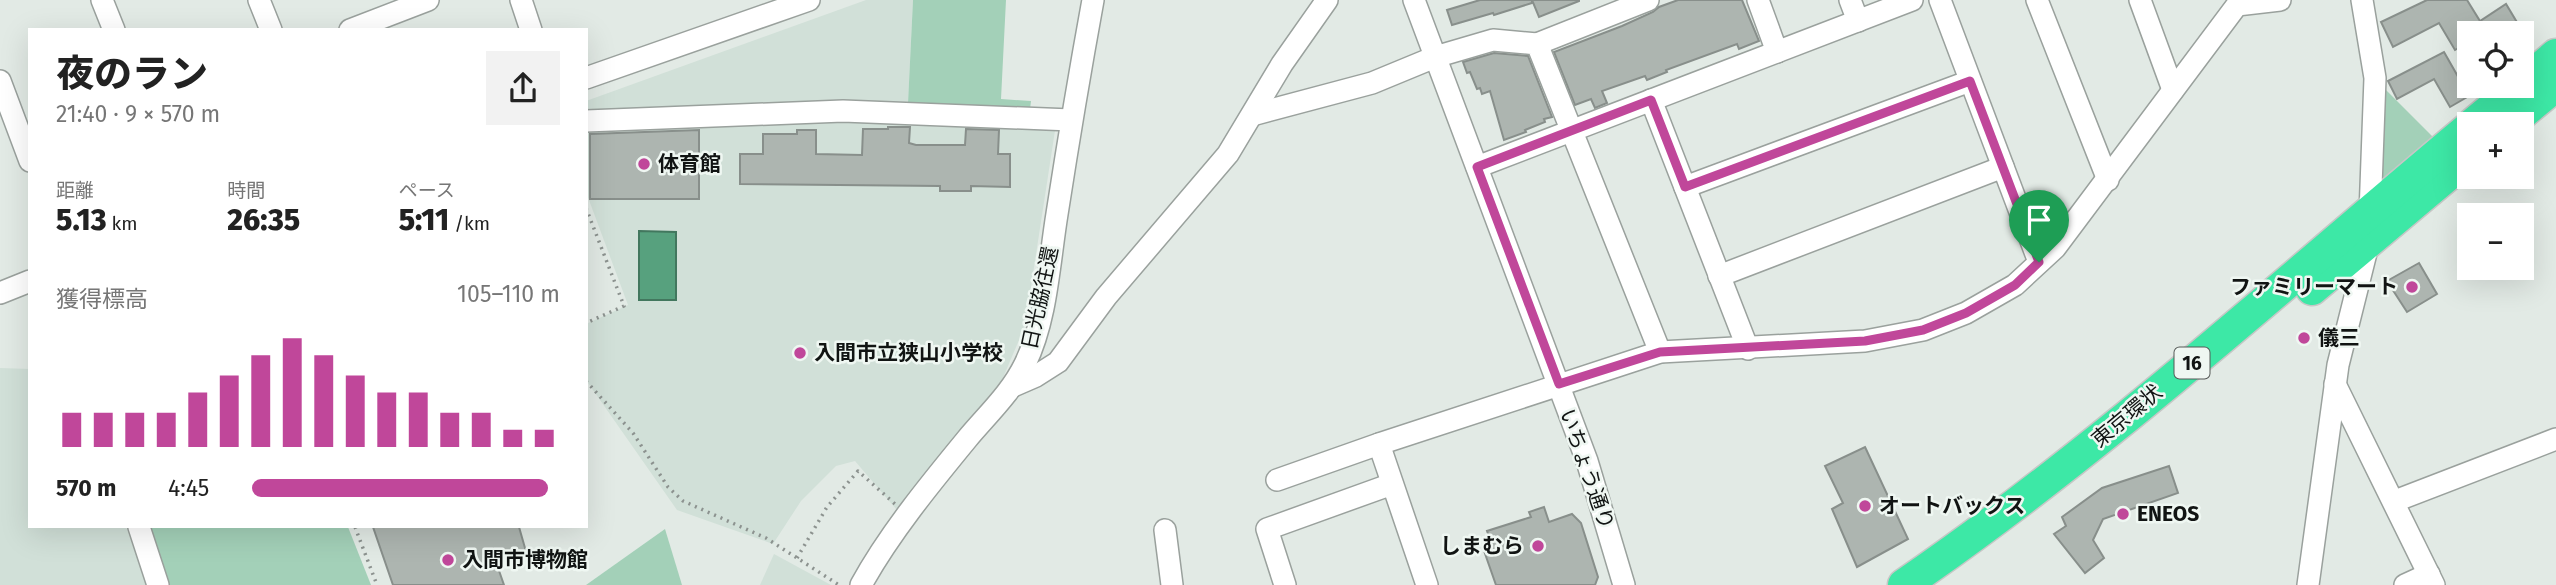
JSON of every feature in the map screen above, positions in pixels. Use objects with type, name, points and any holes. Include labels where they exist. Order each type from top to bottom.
[{"type":"highway","name":"東京環状","points":[[2534,74],[2556,55]]},
{"type":"highway","points":[[2523,112],[2556,85]]},
{"type":"highway","name":"東京環状","points":[[2488,112],[2505,98]]},
{"type":"highway","name":"東京環状","points":[[1941,585],[2039,515],[2106,462],[2369,226],[2457,140]]},
{"type":"highway","name":"東京環状","points":[[1904,585],[1967,542],[2369,226],[2457,166]]},
{"type":"street","points":[[260,0],[270,28]]},
{"type":"street","points":[[355,28],[428,0]]},
{"type":"street","points":[[521,0],[530,28]]},
{"type":"street","points":[[588,77],[809,0]]},
{"type":"street","name":"日光脇往還","points":[[861,585],[908,515],[966,440],[1013,386],[1032,346],[1043,306],[1071,120],[1093,0]]},
{"type":"street","points":[[1013,386],[1037,376],[1058,362],[1106,297],[1228,154],[1282,64],[1327,0]]},
{"type":"street","name":"いちょう通り","points":[[1413,0],[1587,461],[1624,585]]},
{"type":"street","points":[[1758,0],[1777,52]]},
{"type":"street","points":[[1850,0],[1858,21]]},
{"type":"street","points":[[1477,167],[1912,0]]},
{"type":"street","points":[[1940,0],[2039,262]]},
{"type":"street","points":[[2037,0],[2108,180]]},
{"type":"street","points":[[2140,0],[2173,90]]},
{"type":"street","points":[[1277,480],[1660,352],[1865,341],[1923,330],[1966,313],[2015,285],[2055,248],[2108,180],[2236,3],[2280,0]]},
{"type":"street","points":[[2308,585],[2335,384],[2369,226],[2375,78],[2362,0]]},
{"type":"street","points":[[109,2],[114,28]]},
{"type":"street","points":[[1252,115],[1372,83],[1435,57],[1493,40],[1537,44],[1638,2]]},
{"type":"street","points":[[1537,44],[1660,352]]},
{"type":"street","points":[[0,81],[28,156]]},
{"type":"street","points":[[1685,187],[1970,81]]},
{"type":"street","points":[[1651,100],[1748,349]]},
{"type":"street","points":[[588,121],[843,111],[1071,120]]},
{"type":"street","points":[[1719,276],[2003,167]]},
{"type":"street","points":[[0,292],[28,282]]},
{"type":"street","points":[[2335,384],[2395,501],[2431,580],[2404,585]]},
{"type":"street","points":[[2395,501],[2556,439]]},
{"type":"street","points":[[1379,444],[1427,585]]},
{"type":"street","points":[[1285,585],[1267,529],[1392,484]]},
{"type":"street","points":[[139,528],[158,585]]},
{"type":"street","points":[[1165,530],[1172,585]]},
{"type":"path","points":[[588,213],[624,306],[588,322]]},
{"type":"path","points":[[588,383],[633,433],[668,487],[683,501],[766,538],[839,585]]},
{"type":"path","points":[[797,558],[827,507],[858,471],[908,515]]},
{"type":"path","points":[[355,528],[377,585]]},
{"type":"shaded area","points":[[866,0],[913,0],[908,103],[588,114],[588,100]]},
{"type":"shaded area","points":[[913,0],[1006,0],[1001,99],[1031,101],[1030,109],[908,103]]},
{"type":"shaded area","points":[[2377,81],[2436,140],[2372,191]]},
{"type":"shaded area","name":"入間市立狭山小学校","points":[[841,115],[1056,124],[1025,326],[1002,380],[896,509],[855,461],[836,466],[801,501],[773,544],[677,510],[588,383],[588,323],[628,305],[588,197],[588,128]]},
{"type":"shaded area","points":[[639,231],[676,232],[676,300],[639,300]]},
{"type":"shaded area","points":[[0,368],[28,369],[28,528],[126,528],[147,585],[0,585]]},
{"type":"shaded area","points":[[143,528],[348,528],[371,585],[162,585]]},
{"type":"shaded area","points":[[665,529],[682,585],[586,585]]},
{"type":"shaded area","points":[[774,554],[831,585],[760,585]]},
{"type":"building","points":[[1480,0],[1532,0],[1532,3],[1452,25],[1447,10]]},
{"type":"building","points":[[1532,0],[1579,0],[1579,1],[1539,17]]},
{"type":"building","points":[[1678,0],[1742,0],[1759,41],[1739,49],[1737,44],[1666,70],[1667,72],[1647,80],[1645,76],[1602,91],[1607,103],[1595,108],[1591,99],[1575,105],[1554,52],[1622,26]]},
{"type":"building","points":[[2427,0],[2467,0],[2480,21],[2457,21],[2455,50],[2439,23],[2393,47],[2381,22]]},
{"type":"building","points":[[2506,4],[2516,21],[2480,21]]},
{"type":"building","points":[[2444,52],[2457,75],[2457,98],[2466,98],[2450,107],[2434,79],[2397,99],[2388,81]]},
{"type":"building","points":[[1494,53],[1528,56],[1552,117],[1544,119],[1545,122],[1525,130],[1526,132],[1504,140],[1490,91],[1482,94],[1480,88],[1477,89],[1463,62]]},
{"type":"building","points":[[910,127],[909,143],[916,145],[965,145],[966,129],[999,130],[998,154],[1010,154],[1010,187],[971,186],[971,191],[940,191],[940,186],[740,184],[740,154],[763,154],[763,134],[797,134],[797,130],[816,130],[816,154],[862,155],[863,129]]},
{"type":"building","name":"体育館","points":[[699,130],[699,199],[590,199],[590,134]]},
{"type":"building","name":"ファミリーマート","points":[[2419,263],[2437,294],[2407,312],[2387,281]]},
{"type":"building","name":"オートバックス","points":[[1865,447],[1908,539],[1857,567],[1832,509],[1843,503],[1825,466]]},
{"type":"building","points":[[2169,466],[2178,493],[2103,519],[2093,540],[2104,558],[2085,573],[2054,534],[2066,526],[2062,517],[2102,488]]},
{"type":"building","name":"しまむら","points":[[1544,507],[1549,522],[1572,514],[1581,523],[1598,577],[1595,585],[1496,585],[1483,548],[1492,545],[1487,531],[1531,517],[1529,512]]},
{"type":"building","name":"入間市博物館","points":[[373,528],[519,528],[527,555],[497,565],[504,585],[393,585]]},
{"type":"place","name":"体育館","points":[[644,164]]},
{"type":"place","name":"ファミリーマート","points":[[2412,287]]},
{"type":"place","name":"儀三","points":[[2304,338]]},
{"type":"place","name":"入間市立狭山小学校","points":[[800,353]]},
{"type":"place","name":"オートバックス","points":[[1865,506]]},
{"type":"place","name":"ENEOS","points":[[2123,514]]},
{"type":"place","name":"しまむら","points":[[1538,546]]},
{"type":"place","name":"入間市博物館","points":[[448,560]]},
{"type":"route","points":[[1970,81],[2039,262],[2015,285],[1966,313],[1923,330],[1865,341],[1660,352],[1559,384],[1477,167],[1651,100],[1685,187],[1970,81]]}]
